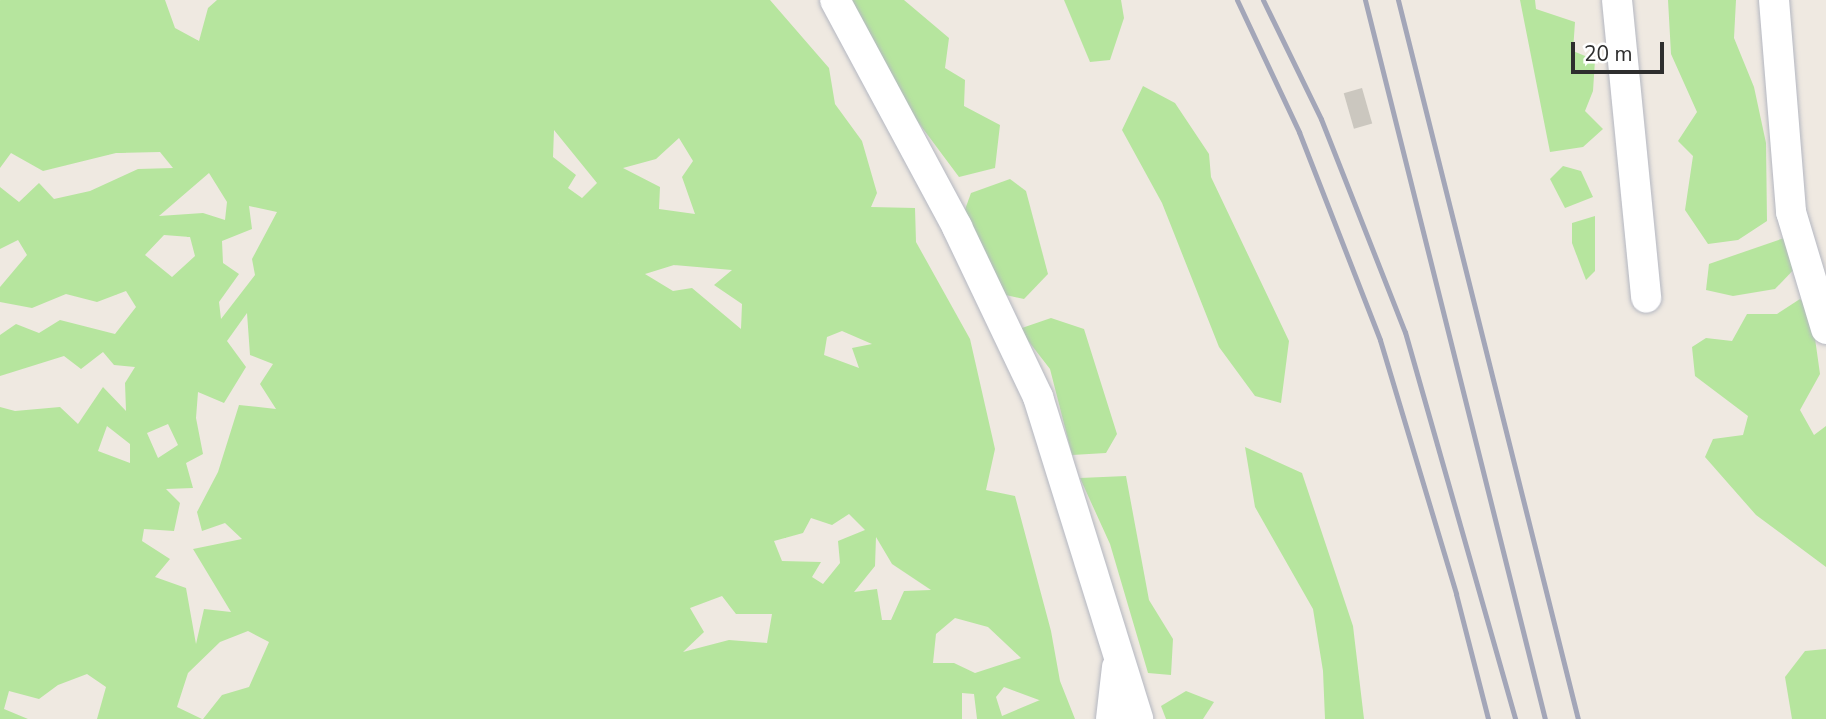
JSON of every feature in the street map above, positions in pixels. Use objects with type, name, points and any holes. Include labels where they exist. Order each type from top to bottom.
[{"type":"lane","points":[[835,0],[957,227],[1038,397],[1117,659],[1139,719]]},
{"type":"lane","points":[[1616,0],[1647,298]]},
{"type":"lane","points":[[1774,0],[1791,212],[1826,329]]},
{"type":"lane","points":[[1111,719],[1117,659]]},
{"type":"green space","points":[[0,0],[165,0],[175,28],[199,41],[208,8],[217,0],[770,0],[829,68],[835,104],[862,141],[877,193],[871,207],[915,208],[916,242],[970,339],[995,449],[986,490],[1015,496],[1051,631],[1060,681],[1075,719],[977,719],[974,694],[962,693],[962,719],[203,719],[222,695],[249,687],[269,642],[248,631],[220,642],[188,673],[177,707],[202,719],[97,719],[106,687],[87,674],[58,685],[39,699],[9,691],[4,709],[28,719],[0,719],[0,407],[15,411],[60,407],[78,424],[103,387],[126,411],[125,383],[135,367],[114,365],[103,352],[81,369],[64,356],[0,376],[0,335],[16,324],[39,333],[60,320],[115,334],[136,307],[126,291],[97,302],[66,294],[32,308],[0,302],[0,287],[27,255],[18,240],[0,249],[0,187],[19,202],[39,183],[54,199],[90,191],[138,169],[173,168],[160,152],[116,153],[43,171],[11,153],[0,168]],"holes":[[[554,130],[597,183],[582,198],[568,188],[576,175],[553,157]],[[679,138],[693,161],[682,177],[695,214],[659,209],[660,187],[623,168],[656,159]],[[209,173],[227,202],[225,220],[203,213],[159,216]],[[249,206],[277,212],[252,259],[255,275],[221,319],[219,302],[239,274],[223,263],[222,241],[252,229]],[[164,235],[190,237],[195,256],[172,277],[145,255]],[[674,265],[732,270],[714,285],[742,304],[741,329],[692,288],[673,291],[645,274]],[[247,313],[250,355],[273,364],[260,384],[276,409],[239,405],[218,472],[197,512],[202,531],[225,523],[242,539],[193,549],[231,612],[204,609],[196,644],[186,588],[155,577],[170,559],[142,541],[144,529],[174,531],[180,503],[166,489],[193,488],[186,463],[203,454],[196,418],[198,392],[224,403],[246,367],[227,341]],[[842,331],[872,344],[852,348],[859,368],[824,355],[827,337]],[[168,424],[178,445],[158,458],[147,433]],[[107,426],[130,444],[130,463],[98,451]],[[849,514],[865,530],[838,541],[840,563],[823,584],[812,577],[821,562],[782,561],[774,541],[803,533],[811,518],[832,525]],[[876,537],[892,564],[931,590],[904,591],[891,620],[882,620],[877,589],[854,592],[875,566]],[[722,596],[736,614],[772,614],[767,643],[729,640],[683,652],[704,632],[690,608]],[[955,618],[988,627],[1021,658],[975,673],[954,663],[933,663],[936,634]],[[1004,687],[1040,700],[1002,716],[996,697]]]},
{"type":"green space","points":[[848,0],[904,0],[949,38],[945,68],[965,80],[964,106],[1000,125],[995,168],[959,177],[915,118]]},
{"type":"green space","points":[[1064,0],[1121,0],[1124,18],[1110,60],[1090,62]]},
{"type":"green space","points":[[1520,0],[1535,0],[1536,9],[1575,22],[1573,51],[1595,60],[1593,91],[1585,111],[1603,129],[1583,147],[1550,152]]},
{"type":"green space","points":[[1668,0],[1736,0],[1734,38],[1754,87],[1766,143],[1767,221],[1738,240],[1708,244],[1685,210],[1693,156],[1678,141],[1697,112],[1671,54]]},
{"type":"green space","points":[[1143,86],[1175,103],[1209,154],[1211,177],[1289,341],[1281,403],[1255,396],[1219,347],[1162,203],[1122,130]]},
{"type":"green space","points":[[1563,166],[1581,171],[1593,197],[1565,208],[1550,179]]},
{"type":"green space","points":[[1010,179],[1026,191],[1048,274],[1024,299],[1001,294],[963,215],[971,193]]},
{"type":"green space","points":[[1595,216],[1595,271],[1586,280],[1572,243],[1572,223]]},
{"type":"green space","points":[[1784,238],[1800,263],[1775,289],[1733,296],[1706,290],[1709,264]]},
{"type":"green space","points":[[1800,299],[1811,310],[1820,374],[1800,410],[1814,435],[1826,426],[1826,567],[1756,515],[1705,457],[1713,439],[1743,435],[1748,416],[1695,376],[1692,347],[1706,338],[1732,341],[1747,314],[1777,314]]},
{"type":"green space","points":[[1051,318],[1084,329],[1117,434],[1106,453],[1072,455],[1050,369],[1019,329]]},
{"type":"green space","points":[[1245,447],[1302,473],[1353,626],[1364,719],[1325,719],[1323,671],[1313,609],[1255,507]]},
{"type":"green space","points":[[1126,476],[1149,600],[1173,639],[1171,675],[1148,673],[1110,544],[1080,478]]},
{"type":"green space","points":[[1826,649],[1826,719],[1792,719],[1785,677],[1805,651]]},
{"type":"green space","points":[[1186,691],[1214,702],[1203,719],[1166,719],[1161,706]]},
{"type":"building","points":[[1362,88],[1372,124],[1354,129],[1344,93]]},
{"type":"railway","points":[[1237,0],[1299,132],[1380,340],[1456,594],[1488,719]]},
{"type":"railway","points":[[1263,0],[1321,119],[1405,332],[1515,719]]},
{"type":"railway","points":[[1365,0],[1545,719]]},
{"type":"railway","points":[[1398,0],[1578,719]]}]
